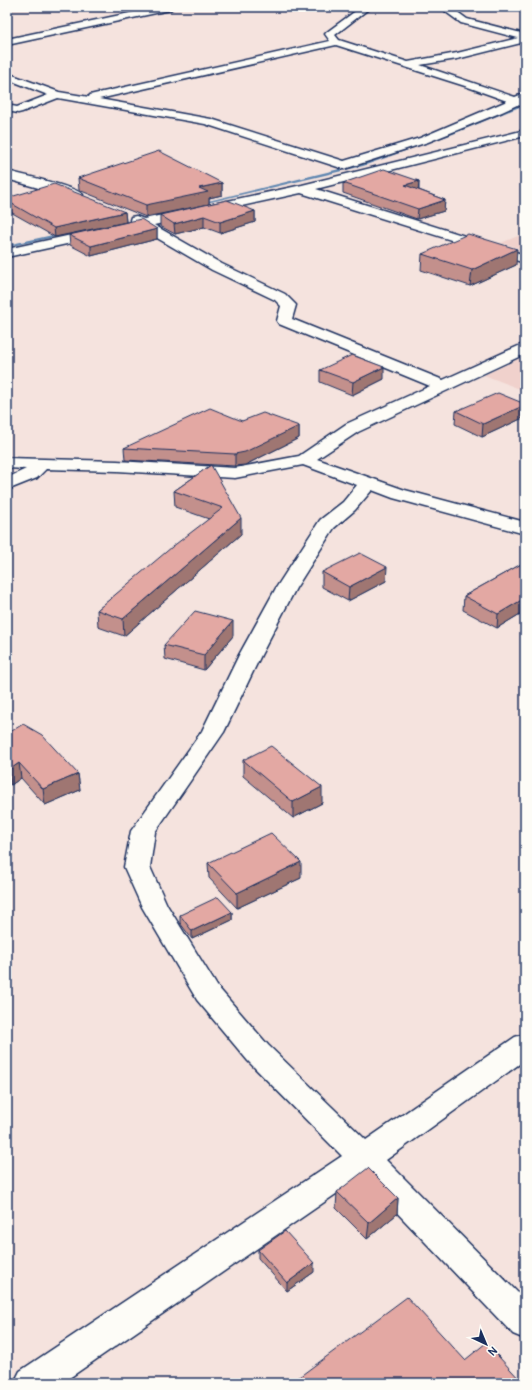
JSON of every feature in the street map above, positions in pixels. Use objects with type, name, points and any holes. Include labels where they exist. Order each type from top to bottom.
[{"type":"street","points":[[54,22],[125,7]]},
{"type":"street","points":[[7,42],[170,7]]},
{"type":"street","points":[[336,42],[330,34],[367,7]]},
{"type":"street","points":[[458,7],[449,10],[464,21],[525,38]]},
{"type":"street","points":[[408,64],[457,56],[525,38]]},
{"type":"street","points":[[84,99],[336,42],[522,100]]},
{"type":"street","points":[[7,76],[57,95],[207,121],[344,165],[424,140],[522,100]]},
{"type":"street","points":[[7,108],[18,110],[57,95]]},
{"type":"street","points":[[7,253],[302,189],[525,133]]},
{"type":"street","points":[[7,175],[63,190],[85,199]]},
{"type":"street","points":[[302,189],[525,259]]},
{"type":"street","points":[[122,214],[144,223],[217,267],[280,296],[289,305],[284,321],[444,386]]},
{"type":"street","points":[[7,463],[117,466],[235,473],[304,460],[352,428],[525,348]]},
{"type":"street","points":[[304,460],[399,494],[525,528]]},
{"type":"street","points":[[7,485],[31,474],[42,464]]},
{"type":"street","points":[[369,482],[349,506],[327,524],[286,588],[250,655],[213,732],[143,831],[137,868],[155,907],[207,993],[258,1053],[364,1158],[525,1323]]},
{"type":"street","points":[[32,1383],[364,1158],[525,1045]]},
{"type":"shaded area","points":[[525,233],[525,250],[501,243]]},
{"type":"shaded area","points":[[525,356],[525,391],[484,375]]},
{"type":"building","points":[[159,151],[222,183],[199,188],[208,192],[146,205],[78,178]]},
{"type":"building","points":[[384,169],[419,181],[405,185],[445,200],[418,209],[343,183]]},
{"type":"building","points":[[54,184],[125,212],[54,228],[7,201],[7,198]]},
{"type":"building","points":[[227,200],[255,211],[220,222],[204,216],[174,224],[160,215]]},
{"type":"building","points":[[141,219],[157,229],[91,246],[69,235]]},
{"type":"building","points":[[468,234],[517,249],[472,270],[422,254]]},
{"type":"building","points":[[352,355],[384,367],[353,382],[320,370]]},
{"type":"building","points":[[498,393],[525,405],[483,424],[456,411]]},
{"type":"building","points":[[210,408],[242,421],[263,413],[299,426],[245,452],[235,454],[124,448]]},
{"type":"building","points":[[211,465],[241,518],[123,619],[97,610],[172,547],[223,508],[174,491]]},
{"type":"building","points":[[360,553],[387,567],[349,587],[322,572]]},
{"type":"building","points":[[525,562],[525,598],[498,614],[464,596]]},
{"type":"building","points":[[195,611],[233,621],[204,655],[164,645]]},
{"type":"building","points":[[23,724],[42,735],[78,774],[43,789],[19,763],[9,770],[7,769],[7,734]]},
{"type":"building","points":[[271,746],[322,787],[293,802],[243,760]]},
{"type":"building","points":[[271,833],[301,862],[237,893],[208,863]]},
{"type":"building","points":[[218,897],[232,912],[192,931],[180,915]]},
{"type":"building","points":[[368,1168],[398,1198],[369,1223],[337,1192]]},
{"type":"building","points":[[285,1231],[314,1263],[287,1283],[258,1250]]},
{"type":"building","points":[[407,1297],[465,1360],[486,1343],[523,1383],[291,1383]]},
{"type":"waterway","points":[[198,204],[361,165],[452,133],[520,106]]},
{"type":"waterway","points":[[7,246],[62,234]]}]
